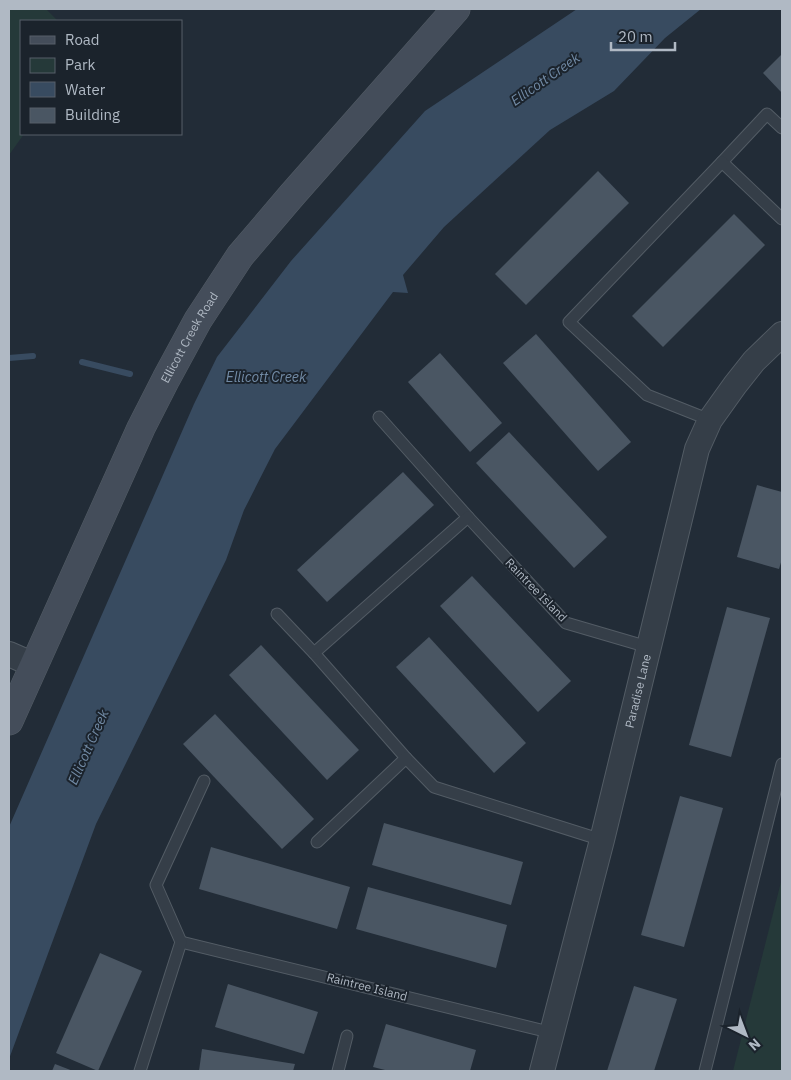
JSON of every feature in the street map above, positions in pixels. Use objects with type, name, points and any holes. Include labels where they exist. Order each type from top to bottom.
[{"type":"street","name":"Ellicott Creek Road","points":[[9,721],[141,428],[198,320],[240,256],[456,9]]},
{"type":"street","name":"Paradise Lane","points":[[542,1071],[602,840],[697,449],[710,420],[734,385],[754,361],[782,334]]},
{"type":"street","points":[[9,654],[34,665]]},
{"type":"lane","points":[[710,420],[647,395],[569,322],[767,114],[782,128]]},
{"type":"lane","points":[[722,162],[782,219]]},
{"type":"lane","name":"Raintree Island","points":[[379,416],[566,624],[648,647]]},
{"type":"lane","points":[[314,653],[468,517]]},
{"type":"lane","points":[[277,614],[434,787],[602,840]]},
{"type":"lane","points":[[317,842],[406,758]]},
{"type":"lane","points":[[705,1071],[782,764]]},
{"type":"lane","points":[[140,1071],[181,942],[156,885],[204,781]]},
{"type":"lane","name":"Raintree Island","points":[[181,942],[553,1033]]},
{"type":"lane","points":[[338,1071],[347,1036]]},
{"type":"green space","points":[[9,9],[46,9],[57,20],[20,20],[20,135],[23,135],[9,155]]},
{"type":"green space","points":[[782,878],[782,1071],[733,1071]]},
{"type":"water","name":"Ellicott Creek","points":[[577,9],[701,9],[665,38],[614,91],[550,130],[444,227],[403,275],[408,293],[393,292],[275,449],[244,510],[226,560],[96,824],[9,1059],[9,827],[194,404],[217,357],[291,261],[425,111]]},
{"type":"building","points":[[782,54],[782,93],[763,73]]},
{"type":"building","points":[[598,171],[629,203],[526,305],[495,274]]},
{"type":"building","points":[[734,214],[765,245],[663,347],[632,316]]},
{"type":"building","points":[[536,334],[631,442],[598,471],[503,363]]},
{"type":"building","points":[[440,353],[502,423],[470,452],[408,382]]},
{"type":"building","points":[[509,432],[607,537],[574,568],[476,463]]},
{"type":"building","points":[[403,472],[434,505],[327,602],[297,570]]},
{"type":"building","points":[[757,485],[782,492],[782,559],[779,569],[737,557]]},
{"type":"building","points":[[472,576],[571,681],[538,712],[440,606]]},
{"type":"building","points":[[727,607],[770,618],[731,757],[689,745]]},
{"type":"building","points":[[429,637],[526,743],[494,773],[396,667]]},
{"type":"building","points":[[261,645],[359,750],[327,780],[229,675]]},
{"type":"building","points":[[215,714],[314,819],[282,849],[183,744]]},
{"type":"building","points":[[680,796],[723,808],[684,947],[641,935]]},
{"type":"building","points":[[384,823],[523,862],[511,905],[372,865]]},
{"type":"building","points":[[211,847],[350,887],[337,929],[199,889]]},
{"type":"building","points":[[368,887],[507,925],[496,968],[356,929]]},
{"type":"building","points":[[100,953],[142,971],[98,1071],[56,1053]]},
{"type":"building","points":[[228,984],[318,1012],[304,1054],[215,1027]]},
{"type":"building","points":[[634,986],[677,999],[654,1071],[607,1071]]},
{"type":"building","points":[[386,1024],[476,1050],[470,1071],[389,1071],[373,1067]]},
{"type":"building","points":[[202,1049],[295,1064],[293,1071],[199,1071]]},
{"type":"building","points":[[55,1064],[73,1071],[52,1071]]},
{"type":"waterway","points":[[9,358],[33,356]]},
{"type":"waterway","points":[[82,362],[130,374]]}]
